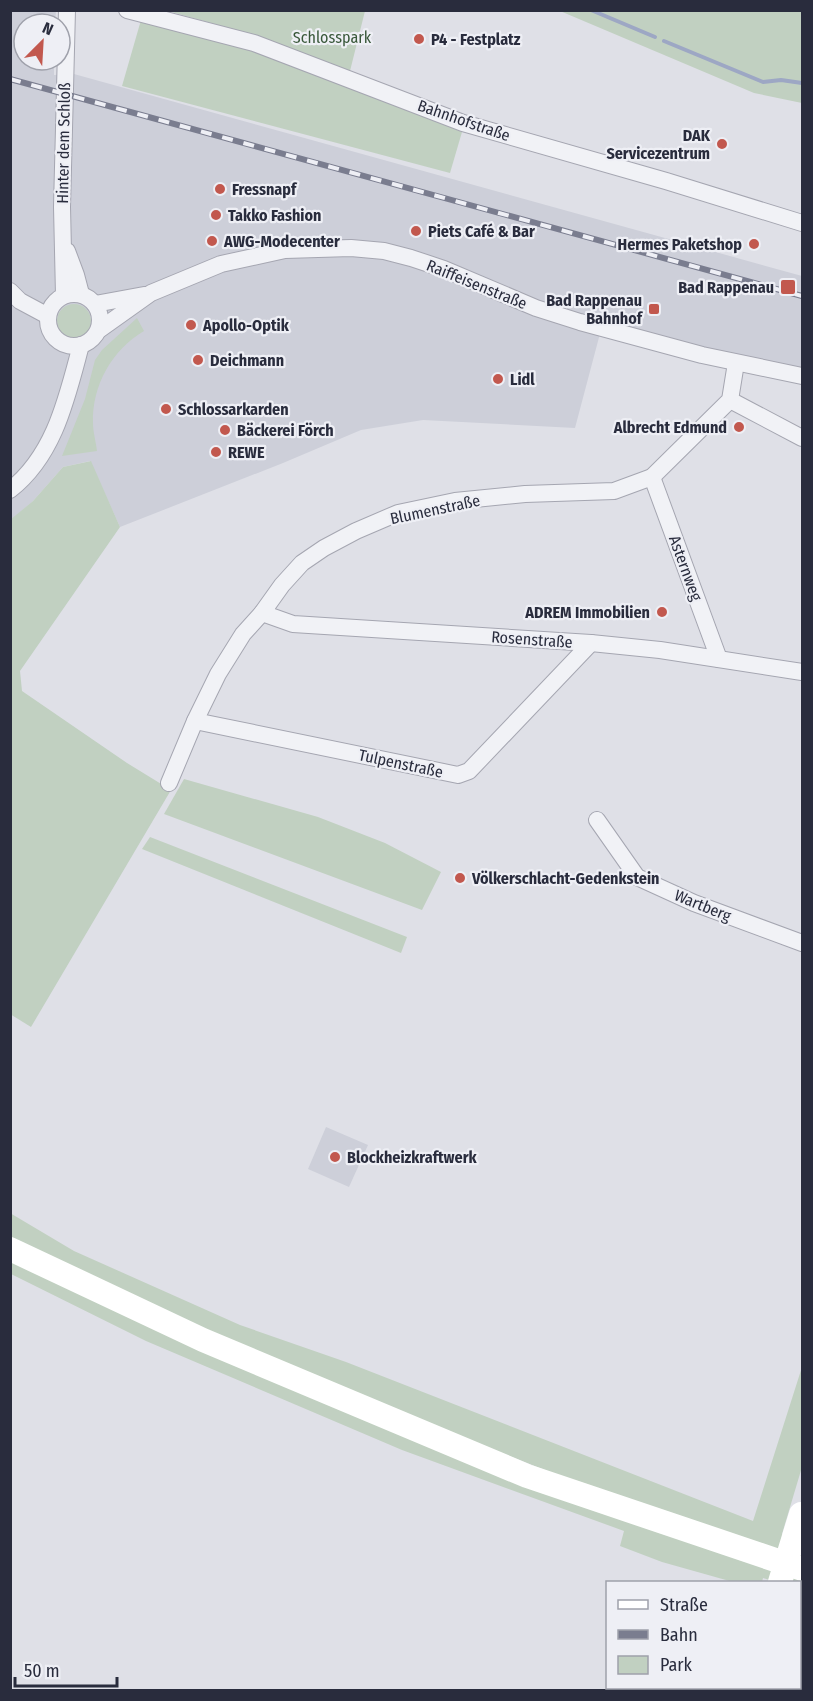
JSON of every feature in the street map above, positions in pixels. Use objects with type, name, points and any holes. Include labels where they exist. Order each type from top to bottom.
[{"type":"main road","points":[[10,1249],[203,1340],[527,1476],[788,1571],[802,1511]]},
{"type":"street","name":"Hinter dem Schloß","points":[[67,10],[63,239],[80,298]]},
{"type":"street","name":"Bahnhofstraße","points":[[127,10],[254,43],[463,123],[666,181],[802,223]]},
{"type":"street","name":"Raiffeisenstraße","points":[[81,345],[151,293],[221,264],[285,250],[351,248],[384,251],[444,269],[547,311],[641,339],[736,363],[802,376]]},
{"type":"street","points":[[10,291],[20,301],[48,316]]},
{"type":"street","name":"Raiffeisenstraße","points":[[80,298],[151,293]]},
{"type":"street","points":[[10,490],[36,465],[53,435],[67,397],[81,345],[63,344],[51,332],[48,316],[53,304],[80,298],[100,316],[99,330]]},
{"type":"street","points":[[63,344],[67,397]]},
{"type":"street","points":[[736,363],[730,400],[802,438]]},
{"type":"street","name":"Blumenstraße","points":[[169,783],[218,674],[243,634],[302,563],[356,531],[398,513],[455,501],[525,494],[614,491],[652,477],[730,400]]},
{"type":"street","name":"Asternweg","points":[[652,477],[719,659]]},
{"type":"street","name":"Rosenstraße","points":[[262,613],[293,624],[591,643],[660,650],[802,672]]},
{"type":"street","name":"Tulpenstraße","points":[[195,721],[458,775],[469,771],[591,643]]},
{"type":"street","name":"Wartberg","points":[[597,820],[638,877],[694,903],[802,943]]},
{"type":"shaded area","points":[[11,11],[56,11],[12,12],[12,72],[74,74],[802,276],[802,381],[602,326],[575,428],[423,420],[361,430],[120,527],[90,461],[63,467],[33,501],[11,520]]},
{"type":"shaded area","points":[[326,1127],[368,1145],[349,1187],[308,1169]]},
{"type":"green space","name":"Schlosspark","points":[[168,11],[365,11],[350,71],[254,35]]},
{"type":"green space","points":[[560,11],[802,11],[802,103],[754,93]]},
{"type":"green space","points":[[141,20],[249,49],[462,132],[450,173],[122,86]]},
{"type":"green space","points":[[74,304],[86,309],[91,321],[86,333],[74,338],[62,333],[57,321],[62,309]]},
{"type":"green space","points":[[137,318],[144,331],[122,348],[114,358],[100,382],[96,395],[93,430],[97,451],[62,456],[85,399],[95,360],[102,350]]},
{"type":"green space","points":[[91,461],[120,527],[20,671],[22,691],[127,763],[171,790],[31,1027],[10,1014],[10,520],[33,501],[63,467]]},
{"type":"green space","points":[[184,779],[318,817],[385,843],[441,872],[422,910],[164,814]]},
{"type":"green space","points":[[150,837],[407,937],[401,953],[142,849]]},
{"type":"green space","points":[[10,1213],[74,1251],[240,1325],[346,1362],[753,1521],[802,1367],[802,1467],[782,1534],[802,1545],[802,1561],[578,1483],[310,1378],[11,1240]]},
{"type":"green space","points":[[10,1259],[802,1580],[801,1637],[801,1581],[773,1581],[763,1578],[762,1581],[729,1581],[662,1562],[620,1546],[624,1531],[402,1450],[146,1341],[11,1274]]},
{"type":"waterway","points":[[591,10],[655,37]]},
{"type":"waterway","points":[[664,41],[763,82],[781,80],[802,83]]},
{"type":"railway","points":[[10,79],[802,296]]},
{"type":"place","name":"P4 - Festplatz","points":[[419,39]]},
{"type":"place","name":"DAK Servicezentrum","points":[[722,144]]},
{"type":"place","name":"Fressnapf","points":[[220,189]]},
{"type":"place","name":"Takko Fashion","points":[[216,215]]},
{"type":"place","name":"Piets Café & Bar","points":[[416,231]]},
{"type":"place","name":"AWG-Modecenter","points":[[212,241]]},
{"type":"place","name":"Hermes Paketshop","points":[[754,244]]},
{"type":"place","name":"Bad Rappenau","points":[[788,287]]},
{"type":"place","name":"Bad Rappenau Bahnhof","points":[[654,309]]},
{"type":"place","name":"Apollo-Optik","points":[[191,325]]},
{"type":"place","name":"Deichmann","points":[[198,360]]},
{"type":"place","name":"Lidl","points":[[498,379]]},
{"type":"place","name":"Schlossarkarden","points":[[166,409]]},
{"type":"place","name":"Albrecht Edmund","points":[[739,427]]},
{"type":"place","name":"Bäckerei Förch","points":[[225,430]]},
{"type":"place","name":"REWE","points":[[216,452]]},
{"type":"place","name":"ADREM Immobilien","points":[[662,612]]},
{"type":"place","name":"Völkerschlacht-Gedenkstein","points":[[460,878]]},
{"type":"place","name":"Blockheizkraftwerk","points":[[335,1157]]}]
